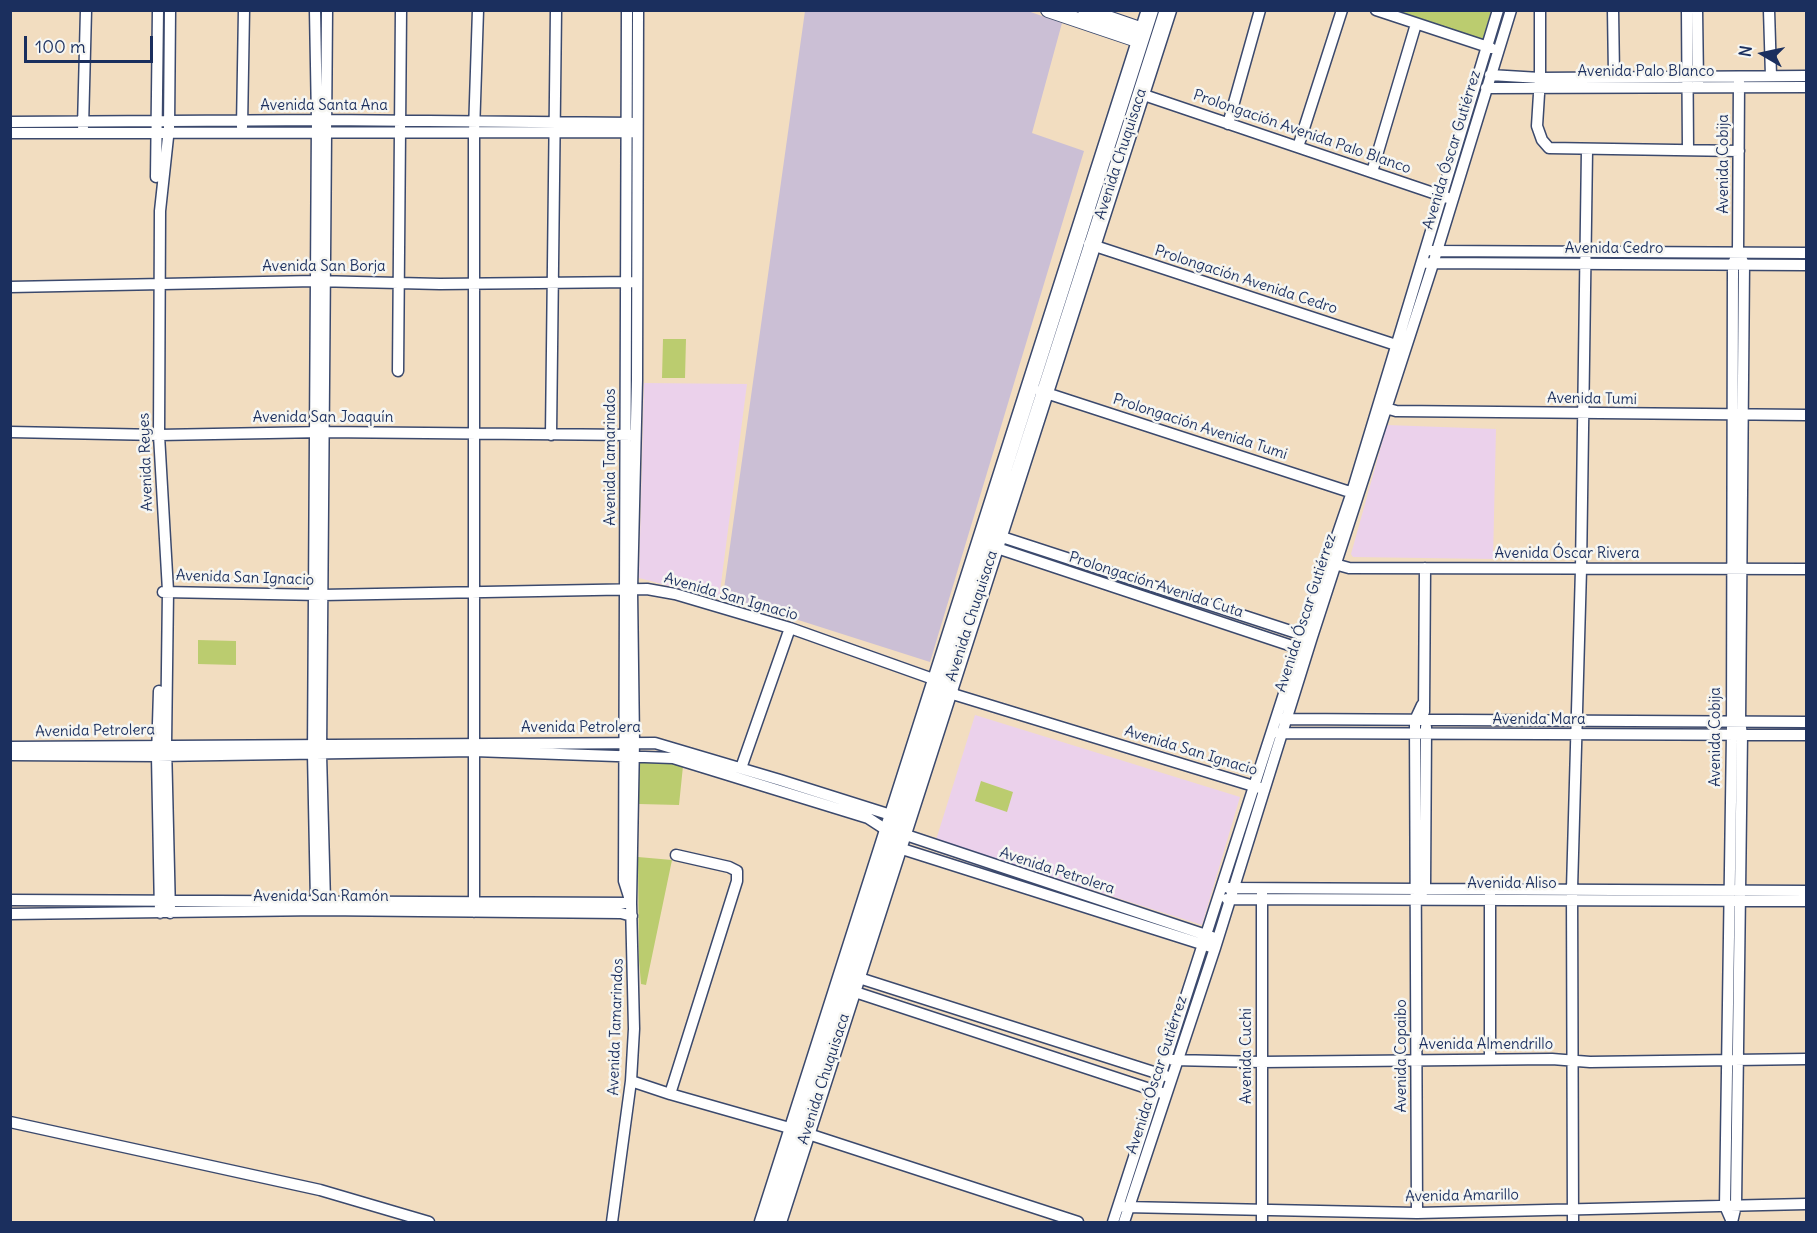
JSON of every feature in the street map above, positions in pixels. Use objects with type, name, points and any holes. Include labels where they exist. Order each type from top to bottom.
[{"type":"main road","name":"Avenida Chuquisaca","points":[[778,1222],[800,1132],[1085,242],[1150,10]]},
{"type":"main road","name":"Avenida Chuquisaca","points":[[1085,242],[1142,94],[1168,10]]},
{"type":"main road","name":"Avenida Chuquisaca","points":[[976,578],[997,542],[1038,391]]},
{"type":"main road","name":"Avenida Chuquisaca","points":[[763,1222],[800,1132],[854,984],[896,833]]},
{"type":"street","points":[[84,133],[82,121],[86,10]]},
{"type":"street","name":"Avenida Reyes","points":[[158,10],[162,128]]},
{"type":"street","name":"Avenida Reyes","points":[[165,907],[161,750],[165,591],[157,434],[157,284],[162,128],[170,10]]},
{"type":"street","points":[[242,134],[244,10]]},
{"type":"street","points":[[315,10],[321,120]]},
{"type":"street","points":[[320,905],[317,749],[321,120],[327,10]]},
{"type":"street","points":[[398,371],[401,10]]},
{"type":"street","points":[[474,906],[474,127],[478,10]]},
{"type":"street","points":[[551,435],[556,10]]},
{"type":"street","name":"Avenida Tamarindos","points":[[627,10],[633,127]]},
{"type":"street","name":"Avenida Tamarindos","points":[[612,1222],[631,1081],[634,1029],[632,915],[624,881],[630,742],[628,590],[633,127],[638,10]]},
{"type":"street","points":[[1048,10],[1142,35]]},
{"type":"street","points":[[1085,10],[1142,35]]},
{"type":"street","points":[[1228,123],[1260,10]]},
{"type":"street","points":[[1298,147],[1342,10]]},
{"type":"street","points":[[1376,10],[1497,50]]},
{"type":"street","name":"Avenida Óscar Gutiérrez","points":[[1401,347],[1421,261],[1498,10]]},
{"type":"street","name":"Avenida Óscar Gutiérrez","points":[[1172,1059],[1205,940],[1253,786],[1282,719],[1307,636],[1356,494],[1401,347],[1437,253],[1510,10]]},
{"type":"street","points":[[1540,10],[1537,126],[1542,140],[1549,148],[1557,150],[1739,151]]},
{"type":"street","points":[[1614,10],[1614,75]]},
{"type":"street","points":[[1687,10],[1693,81]]},
{"type":"street","points":[[1688,150],[1697,10]]},
{"type":"street","points":[[1769,10],[1771,76]]},
{"type":"street","points":[[1372,172],[1416,24]]},
{"type":"street","name":"Avenida Palo Blanco","points":[[1490,75],[1539,82],[1693,81],[1806,87]]},
{"type":"street","name":"Avenida Palo Blanco","points":[[1486,88],[1614,75],[1693,81]]},
{"type":"street","name":"Avenida Palo Blanco","points":[[1739,82],[1771,76],[1806,76]]},
{"type":"street","name":"Avenida Cobija","points":[[1732,1222],[1730,1206],[1736,728],[1739,82]]},
{"type":"street","name":"Prolongación Avenida Palo Blanco","points":[[1142,94],[1453,200]]},
{"type":"street","name":"Avenida Santa Ana","points":[[10,133],[84,133],[242,120],[321,120],[399,127]]},
{"type":"street","name":"Avenida Santa Ana","points":[[10,122],[82,121],[242,134],[399,127],[633,127]]},
{"type":"street","points":[[1573,1222],[1572,894],[1581,569],[1587,150]]},
{"type":"street","name":"Prolongación Avenida Cedro","points":[[1085,242],[1401,347]]},
{"type":"street","name":"Avenida Cedro","points":[[1425,248],[1437,253],[1738,251],[1806,253]]},
{"type":"street","name":"Avenida Cedro","points":[[1421,261],[1433,264],[1806,265]]},
{"type":"street","name":"Avenida San Borja","points":[[10,287],[320,281],[474,284],[632,282]]},
{"type":"street","name":"Prolongación Avenida Tumi","points":[[1038,391],[1356,494]]},
{"type":"street","name":"Avenida Tumi","points":[[1382,407],[1396,411],[1806,415]]},
{"type":"street","name":"Avenida San Joaquín","points":[[10,432],[631,435]]},
{"type":"street","name":"Prolongación Avenida Cuta","points":[[997,542],[1307,636]]},
{"type":"street","name":"Prolongación Avenida Cuta","points":[[997,542],[1303,650]]},
{"type":"street","name":"Avenida Óscar Rivera","points":[[1333,563],[1349,568],[1806,569]]},
{"type":"street","name":"Avenida Copaibo","points":[[1417,1213],[1421,720],[1425,568]]},
{"type":"street","name":"Avenida San Ignacio","points":[[165,591],[318,595],[648,589],[675,594],[790,628],[943,685],[956,695],[1265,789]]},
{"type":"street","points":[[741,768],[790,628]]},
{"type":"street","name":"Avenida Mara","points":[[1282,719],[1577,720],[1736,728],[1806,735]]},
{"type":"street","name":"Avenida Mara","points":[[1277,733],[1577,735],[1736,728],[1806,722]]},
{"type":"street","name":"Avenida Óscar Gutiérrez","points":[[1124,1222],[1166,1076],[1217,944],[1265,789],[1277,733]]},
{"type":"street","name":"Avenida Petrolera","points":[[10,747],[161,750],[655,743],[775,778],[896,833],[1217,944]]},
{"type":"street","name":"Avenida Petrolera","points":[[474,747],[673,758],[868,818],[896,833]]},
{"type":"street","name":"Avenida Petrolera","points":[[10,755],[161,750]]},
{"type":"street","points":[[771,790],[775,778]]},
{"type":"street","points":[[670,1094],[737,881],[737,871],[729,867],[676,855]]},
{"type":"street","name":"Avenida Aliso","points":[[1221,888],[1232,894]]},
{"type":"street","name":"Avenida Aliso","points":[[1734,896],[1806,891]]},
{"type":"street","name":"Avenida Aliso","points":[[1218,900],[1232,894],[1419,892],[1734,896],[1806,901]]},
{"type":"street","name":"Avenida Cuchi","points":[[1262,894],[1262,1217]]},
{"type":"street","points":[[1490,894],[1490,1059]]},
{"type":"street","name":"Avenida San Ramón","points":[[10,900],[165,907]]},
{"type":"street","name":"Avenida San Ramón","points":[[10,914],[165,907],[631,903]]},
{"type":"street","name":"Avenida San Ramón","points":[[474,906],[632,915]]},
{"type":"street","points":[[854,984],[1166,1076]]},
{"type":"street","points":[[854,984],[1161,1093]]},
{"type":"street","name":"Avenida Almendrillo","points":[[1172,1059],[1262,1062],[1806,1059]]},
{"type":"street","points":[[631,1081],[800,1132],[1078,1222]]},
{"type":"street","name":"Avenida Óscar Gutiérrez","points":[[1113,1222],[1161,1093]]},
{"type":"street","points":[[10,1122],[320,1190],[429,1222]]},
{"type":"street","name":"Avenida Amarillo","points":[[1118,1207],[1262,1217],[1806,1204]]},
{"type":"shaded area","points":[[1025,10],[1062,23],[1032,133],[1084,151],[930,662],[723,596],[805,11]]},
{"type":"shaded area","points":[[644,383],[747,384],[719,599],[639,578]]},
{"type":"shaded area","points":[[1387,425],[1496,429],[1493,559],[1353,557],[1351,554]]},
{"type":"shaded area","points":[[975,715],[1240,797],[1202,925],[936,840]]},
{"type":"green space","points":[[1386,11],[1491,11],[1483,39],[1478,41]]},
{"type":"green space","points":[[663,339],[686,339],[685,378],[662,378]]},
{"type":"green space","points":[[198,640],[236,641],[236,665],[198,664]]},
{"type":"green space","points":[[657,760],[683,766],[679,805],[639,804],[639,764],[641,761]]},
{"type":"green space","points":[[981,781],[1013,792],[1007,812],[975,801]]},
{"type":"green space","points":[[638,857],[672,860],[646,985],[641,984],[639,960]]}]
